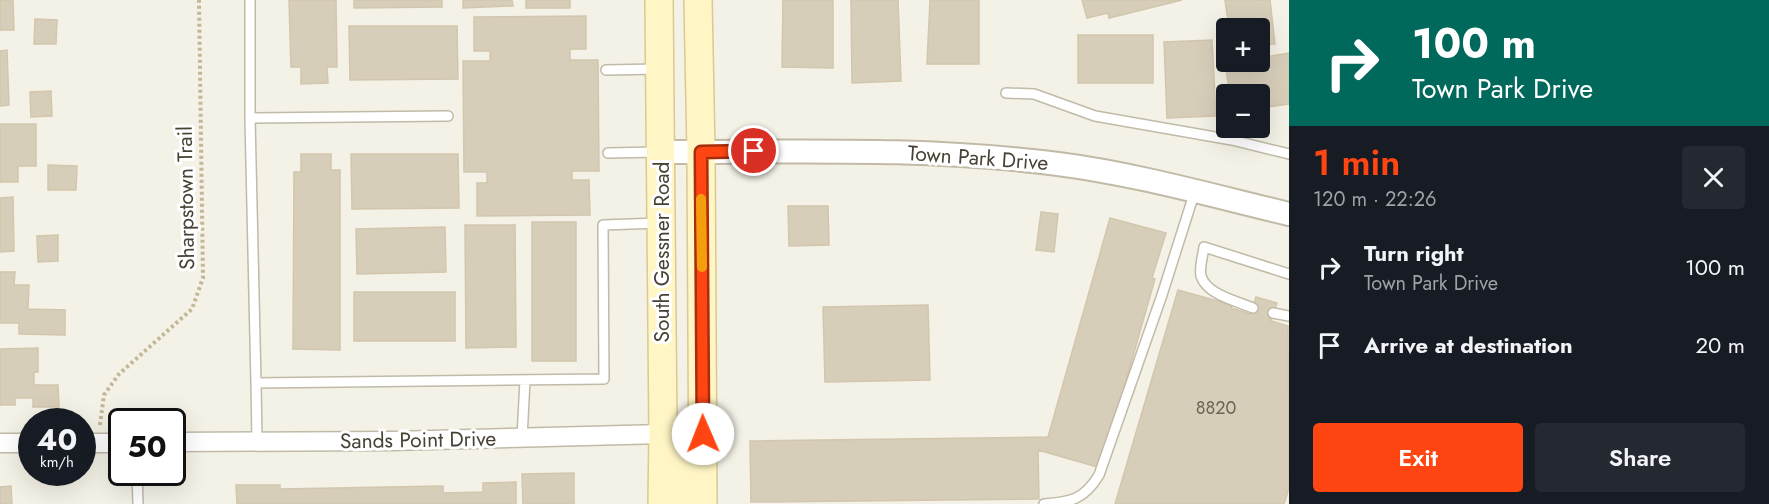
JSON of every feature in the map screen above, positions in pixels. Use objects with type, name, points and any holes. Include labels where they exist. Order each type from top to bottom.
[{"type":"main road","name":"South Gessner Road","points":[[660,0],[662,504]]},
{"type":"main road","name":"South Gessner Road","points":[[698,0],[703,504]]},
{"type":"main road","points":[[663,434],[679,444],[686,470],[687,504]]},
{"type":"street","name":"Town Park Drive","points":[[662,152],[876,151],[958,155],[1059,164],[1195,191],[1289,214]]},
{"type":"street","name":"Sands Point Drive","points":[[186,442],[663,434]]},
{"type":"street","points":[[0,443],[18,443]]},
{"type":"lane","points":[[250,0],[250,118],[257,441]]},
{"type":"lane","points":[[606,70],[661,69]]},
{"type":"lane","points":[[1006,93],[1034,94],[1095,116],[1232,140],[1289,154]]},
{"type":"lane","points":[[250,118],[448,116]]},
{"type":"lane","points":[[608,153],[662,152]]},
{"type":"lane","points":[[1044,504],[1072,500],[1082,495],[1099,475],[1162,296],[1195,191]]},
{"type":"lane","points":[[256,383],[604,379],[603,225],[662,223]]},
{"type":"lane","points":[[1253,308],[1208,287],[1201,275],[1204,247],[1289,274]]},
{"type":"lane","points":[[1273,313],[1289,316]]},
{"type":"lane","points":[[522,438],[525,380]]},
{"type":"lane","points":[[137,486],[138,504]]},
{"type":"path","name":"Sharpstown Trail","points":[[100,429],[104,395],[119,374],[192,309],[203,278],[199,0]]},
{"type":"building","points":[[0,0],[13,0],[14,30],[0,30]]},
{"type":"building","points":[[289,0],[336,0],[337,67],[327,67],[328,83],[301,84],[301,67],[291,67]]},
{"type":"building","points":[[354,0],[442,0],[442,7],[354,8]]},
{"type":"building","points":[[463,0],[512,0],[513,6],[463,8]]},
{"type":"building","points":[[526,0],[570,0],[570,8],[526,8]]},
{"type":"building","points":[[783,0],[833,0],[833,68],[782,67]]},
{"type":"building","points":[[851,0],[898,0],[901,81],[852,83]]},
{"type":"building","points":[[930,0],[979,0],[979,64],[927,64]]},
{"type":"building","points":[[1082,0],[1182,0],[1109,18],[1108,13],[1087,18]]},
{"type":"building","points":[[1225,0],[1270,0],[1275,44],[1270,44],[1270,18],[1228,18]]},
{"type":"building","points":[[586,16],[586,49],[570,49],[570,60],[598,60],[599,171],[572,171],[572,180],[589,180],[590,215],[477,216],[477,183],[487,183],[487,172],[464,172],[463,61],[490,61],[490,51],[474,51],[474,17]]},
{"type":"building","points":[[35,19],[57,20],[56,44],[34,44]]},
{"type":"building","points":[[349,26],[457,26],[458,79],[350,80]]},
{"type":"building","points":[[1078,35],[1153,35],[1153,83],[1078,83]]},
{"type":"building","points":[[1212,40],[1216,116],[1167,118],[1164,42]]},
{"type":"building","points":[[7,50],[9,105],[0,106],[0,51]]},
{"type":"building","points":[[1289,53],[1289,104],[1270,107],[1270,84],[1228,84],[1226,72],[1270,72],[1270,56]]},
{"type":"building","points":[[51,91],[52,116],[31,117],[30,92]]},
{"type":"building","points":[[0,124],[36,124],[36,166],[18,166],[18,182],[0,182]]},
{"type":"building","points":[[301,154],[331,154],[331,170],[340,170],[340,350],[293,349],[294,172],[301,172]]},
{"type":"building","points":[[351,154],[458,154],[459,208],[352,209]]},
{"type":"building","points":[[48,165],[77,166],[76,190],[48,190]]},
{"type":"building","points":[[13,197],[14,251],[0,252],[0,198]]},
{"type":"building","points":[[788,206],[828,206],[829,245],[789,246]]},
{"type":"building","points":[[1041,212],[1058,214],[1054,252],[1036,250]]},
{"type":"building","points":[[1110,218],[1166,233],[1101,468],[1038,450],[1039,499],[751,502],[750,441],[1048,437]]},
{"type":"building","points":[[532,222],[576,222],[576,361],[532,361]]},
{"type":"building","points":[[465,225],[515,225],[516,347],[466,348]]},
{"type":"building","points":[[445,227],[446,272],[357,274],[356,229]]},
{"type":"building","points":[[58,235],[58,261],[38,262],[37,236]]},
{"type":"building","points":[[0,272],[15,272],[14,285],[29,285],[28,309],[65,310],[65,335],[19,334],[19,323],[0,323]]},
{"type":"building","points":[[1178,290],[1232,305],[1231,308],[1251,314],[1256,297],[1277,303],[1271,321],[1288,326],[1289,488],[1284,504],[1115,504]]},
{"type":"building","points":[[354,292],[455,292],[455,341],[354,341]]},
{"type":"building","points":[[928,305],[930,380],[825,382],[823,307]]},
{"type":"building","points":[[38,348],[38,372],[34,372],[34,385],[58,385],[59,407],[33,407],[33,398],[15,398],[15,405],[0,405],[0,349]]},
{"type":"building","points":[[574,473],[574,504],[523,504],[522,474]]},
{"type":"building","points":[[516,482],[516,504],[237,504],[236,485],[280,485],[280,489],[443,486],[443,493],[483,492],[483,483]]},
{"type":"building","points":[[11,486],[12,504],[0,504],[0,487]]},
{"type":"slow traffic","points":[[701,199],[702,267]]},
{"type":"route","points":[[703,434],[701,152],[754,151]]}]
